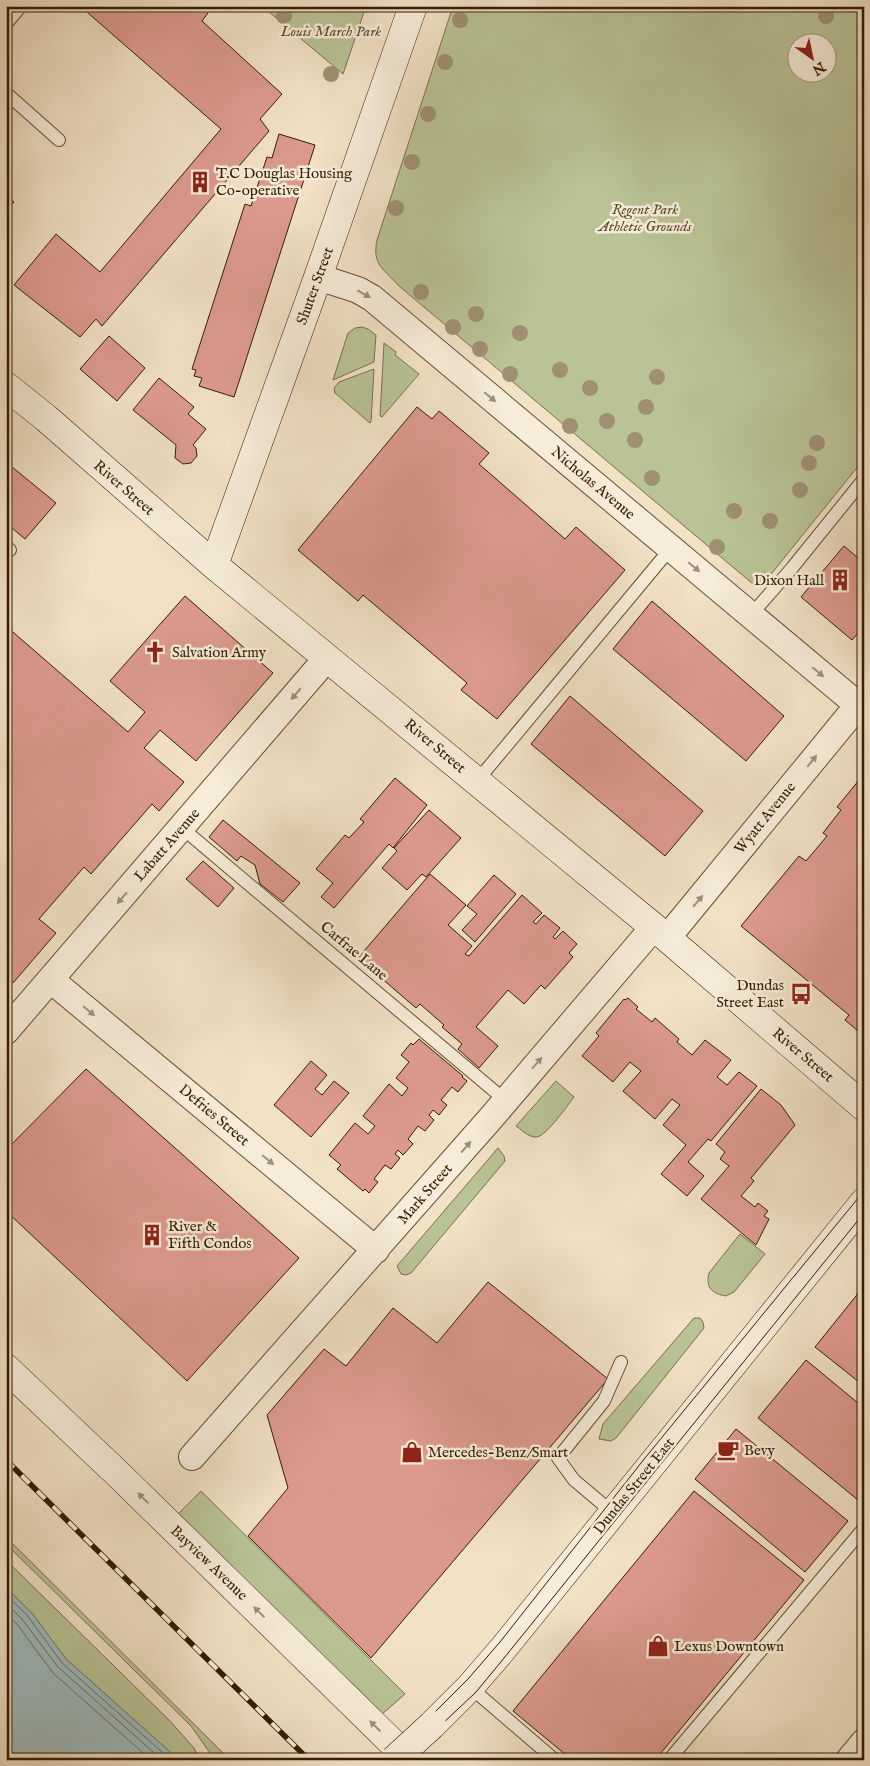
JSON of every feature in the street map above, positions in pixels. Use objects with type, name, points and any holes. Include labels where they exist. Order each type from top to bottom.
[{"type":"street","name":"Shuter Street","points":[[214,565],[413,6]]},
{"type":"street","name":"Nicholas Avenue","points":[[318,277],[358,290],[372,298],[751,615],[861,701]]},
{"type":"street","name":"River Street","points":[[6,386],[46,418],[214,565],[660,933],[864,1107]]},
{"type":"street","name":"Labatt Avenue","points":[[6,1031],[328,658]]},
{"type":"street","name":"Wyatt Avenue","points":[[660,933],[861,701]]},
{"type":"street","name":"Mark Street","points":[[192,1457],[376,1250],[505,1100],[660,933]]},
{"type":"street","name":"Defries Street","points":[[51,980],[376,1250]]},
{"type":"street","name":"Dundas Street East","points":[[394,1760],[470,1687],[502,1650],[864,1202]]},
{"type":"street","name":"Bayview Avenue","points":[[6,1368],[119,1475],[410,1760]]},
{"type":"street","points":[[849,1760],[864,1742]]},
{"type":"lane","points":[[7,20],[20,6]]},
{"type":"lane","points":[[6,93],[59,140]]},
{"type":"lane","points":[[751,615],[864,479]]},
{"type":"lane","points":[[476,780],[671,548]]},
{"type":"lane","name":"Carfrae Lane","points":[[182,828],[505,1100]]},
{"type":"lane","points":[[612,1512],[574,1480],[558,1458],[604,1401],[621,1362]]},
{"type":"lane","points":[[669,1760],[864,1528]]},
{"type":"lane","points":[[470,1687],[555,1760]]},
{"type":"green space","name":"Louis March Park","points":[[262,6],[366,6],[343,74]]},
{"type":"green space","name":"Regent Park Athletic Grounds","points":[[453,6],[864,6],[864,459],[772,573],[762,582],[753,584],[399,286],[380,266],[376,255],[376,248]]},
{"type":"green space","points":[[362,327],[376,335],[374,362],[333,380],[348,333],[355,328]]},
{"type":"green space","points":[[384,343],[396,352],[395,355],[419,374],[382,417],[380,416]]},
{"type":"green space","points":[[374,369],[370,423],[335,393],[334,388],[339,382]]},
{"type":"green space","points":[[556,1081],[574,1097],[546,1131],[537,1137],[528,1135],[516,1126]]},
{"type":"green space","points":[[498,1148],[505,1161],[411,1273],[401,1274],[397,1266]]},
{"type":"green space","points":[[740,1234],[765,1254],[734,1292],[726,1296],[717,1294],[709,1286],[709,1273]]},
{"type":"green space","points":[[694,1318],[700,1318],[704,1328],[616,1438],[611,1441],[599,1439],[603,1424]]},
{"type":"green space","points":[[201,1491],[405,1694],[380,1716],[175,1517]]},
{"type":"green space","points":[[6,1537],[230,1760],[215,1760],[191,1726],[6,1544]]},
{"type":"green space","points":[[6,1560],[169,1720],[194,1748],[200,1760],[179,1760],[66,1659],[31,1612],[6,1588]]},
{"type":"water","points":[[6,1588],[31,1612],[66,1659],[179,1760],[6,1760]]},
{"type":"building","name":"T.C Douglas Housing Co-operative","points":[[80,6],[213,6],[202,21],[282,94],[260,119],[269,131],[102,326],[96,319],[80,337],[14,285],[56,234],[100,272],[221,129]]},
{"type":"building","points":[[279,134],[315,145],[234,397],[199,386],[202,378],[194,376],[196,370],[192,369],[245,204],[251,206],[267,157],[272,158]]},
{"type":"building","points":[[6,195],[14,202],[6,212]]},
{"type":"building","points":[[109,336],[145,368],[117,401],[80,369]]},
{"type":"building","points":[[159,378],[194,407],[188,414],[206,429],[193,445],[196,448],[197,456],[191,463],[183,464],[175,458],[176,445],[133,410]]},
{"type":"building","points":[[417,407],[432,419],[439,411],[489,453],[479,464],[565,539],[576,527],[625,570],[497,719],[461,690],[467,683],[363,595],[358,601],[298,550]]},
{"type":"building","points":[[6,462],[56,503],[25,539],[6,523]]},
{"type":"building","name":"Dixon Hall","points":[[844,546],[864,563],[864,626],[852,640],[801,597]]},
{"type":"building","points":[[185,596],[273,673],[196,761],[160,730],[144,748],[184,782],[159,811],[152,804],[91,874],[84,867],[39,919],[56,933],[13,983],[6,977],[6,626],[128,732],[145,712],[110,681]]},
{"type":"building","points":[[652,601],[784,716],[746,761],[613,649]]},
{"type":"building","points":[[570,696],[703,811],[665,856],[531,744]]},
{"type":"building","points":[[864,774],[864,1036],[845,1020],[849,1015],[741,926],[799,856],[806,861],[827,836],[823,833],[841,810],[837,807]]},
{"type":"building","points":[[395,778],[427,805],[393,848],[389,844],[334,908],[321,897],[333,883],[316,869],[345,835],[349,838],[364,822],[360,819]]},
{"type":"building","points":[[429,810],[461,838],[426,877],[422,874],[407,890],[382,868],[397,851],[394,848]]},
{"type":"building","points":[[223,820],[300,883],[283,902],[260,884],[255,865],[241,856],[237,861],[209,837]]},
{"type":"building","points":[[203,861],[234,888],[218,907],[186,879]]},
{"type":"building","points":[[430,874],[466,905],[448,925],[472,946],[465,954],[469,956],[522,895],[542,913],[533,922],[536,924],[544,915],[560,928],[553,937],[555,939],[563,931],[577,944],[569,953],[573,957],[545,989],[541,985],[524,1004],[508,990],[476,1027],[498,1046],[479,1068],[458,1049],[462,1044],[442,1027],[444,1025],[420,1004],[416,1008],[358,958]]},
{"type":"building","points":[[494,875],[516,894],[475,942],[462,930],[477,914],[467,906]]},
{"type":"building","points":[[628,998],[638,1007],[636,1009],[652,1022],[655,1018],[679,1039],[677,1042],[692,1055],[705,1040],[731,1060],[717,1077],[727,1085],[739,1072],[757,1086],[711,1141],[708,1139],[688,1162],[704,1176],[687,1196],[661,1174],[686,1145],[663,1125],[680,1105],[672,1099],[655,1119],[623,1091],[641,1071],[630,1062],[613,1082],[582,1056],[599,1036],[596,1033],[624,999]]},
{"type":"building","points":[[419,1039],[467,1081],[458,1092],[452,1087],[441,1100],[447,1105],[439,1115],[433,1110],[429,1115],[434,1120],[425,1131],[418,1126],[408,1139],[413,1144],[403,1155],[398,1150],[395,1154],[400,1158],[391,1169],[385,1165],[374,1179],[378,1182],[369,1193],[365,1189],[363,1191],[337,1169],[341,1165],[329,1155],[355,1123],[368,1134],[375,1126],[363,1116],[389,1084],[402,1096],[408,1088],[396,1078],[409,1062],[401,1055],[411,1043],[413,1045]]},
{"type":"building","points":[[311,1061],[327,1075],[315,1089],[322,1095],[334,1081],[349,1093],[311,1137],[274,1105]]},
{"type":"building","name":"River & Fifth Condos","points":[[86,1069],[299,1258],[187,1381],[6,1211],[6,1150]]},
{"type":"building","points":[[761,1089],[781,1105],[795,1125],[751,1178],[754,1181],[741,1196],[755,1207],[758,1203],[768,1211],[764,1216],[769,1219],[756,1245],[701,1199],[729,1166],[720,1159],[725,1152],[716,1144]]},
{"type":"building","name":"Mercedes-Benz/Smart","points":[[488,1282],[608,1379],[371,1658],[248,1536],[288,1488],[267,1415],[324,1349],[346,1366],[393,1308],[437,1343]]},
{"type":"building","points":[[864,1286],[864,1386],[815,1347]]},
{"type":"building","points":[[806,1360],[864,1408],[864,1505],[758,1418]]},
{"type":"building","points":[[736,1429],[848,1521],[805,1572],[695,1479]]},
{"type":"building","name":"Lexus Downtown","points":[[694,1491],[804,1580],[655,1760],[572,1760],[513,1711]]},
{"type":"tram line","points":[[384,1760],[468,1679],[500,1642],[645,1458],[864,1191]]},
{"type":"tram line","points":[[404,1760],[476,1692],[864,1213]]},
{"type":"railway","points":[[6,1460],[309,1760]]},
{"type":"place","name":"T.C Douglas Housing Co-operative","points":[[200,182]]},
{"type":"place","name":"Dixon Hall","points":[[840,580]]},
{"type":"place","name":"Salvation Army","points":[[155,652]]},
{"type":"place","name":"Dundas Street East","points":[[801,994]]},
{"type":"place","name":"River & Fifth Condos","points":[[152,1235]]},
{"type":"place","name":"Bevy","points":[[728,1450]]},
{"type":"place","name":"Mercedes-Benz/Smart","points":[[412,1452]]},
{"type":"place","name":"Lexus Downtown","points":[[658,1646]]}]
